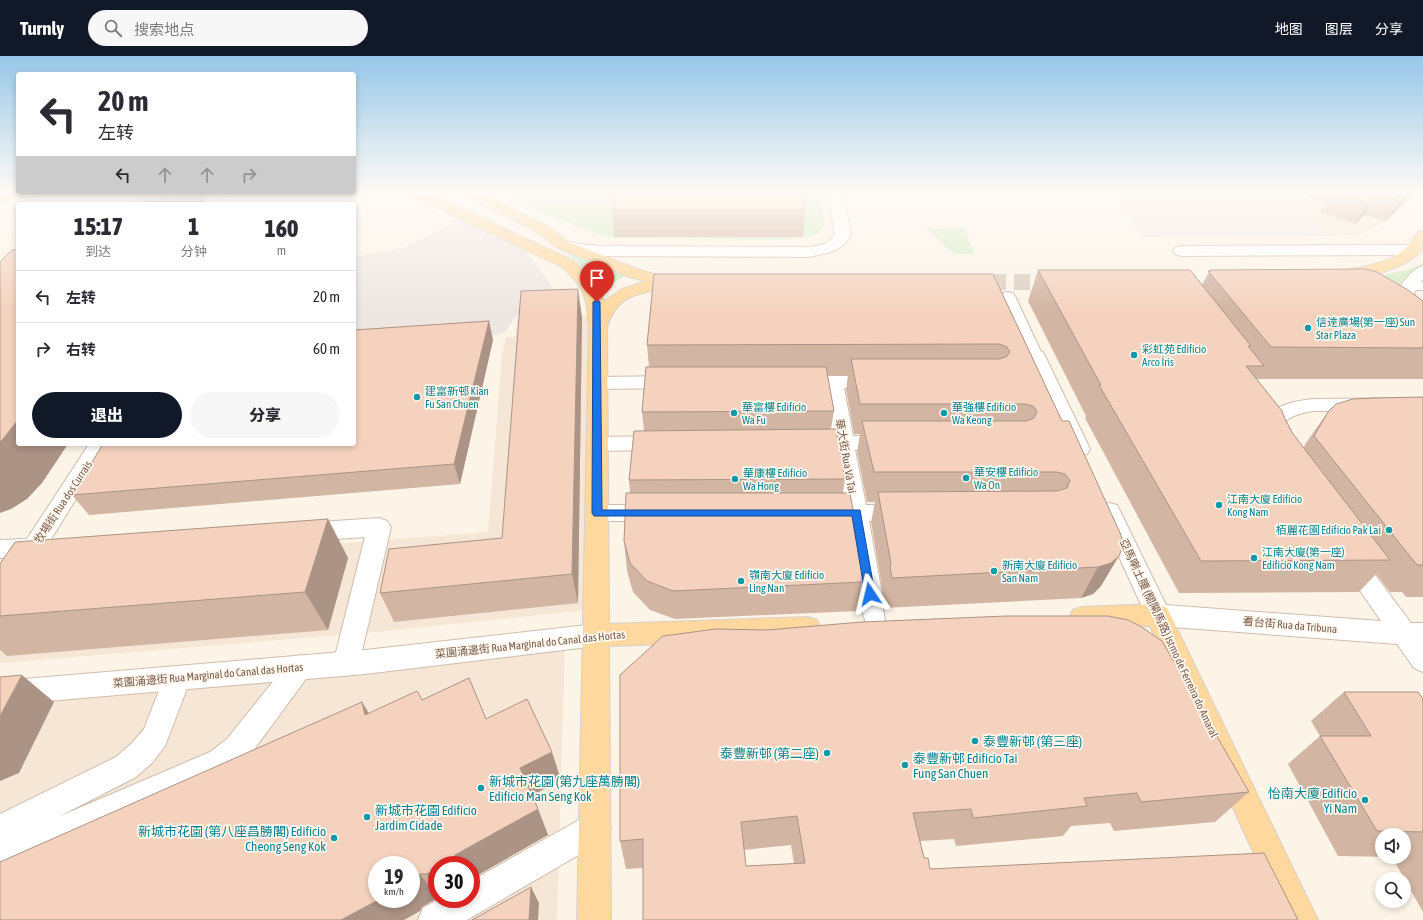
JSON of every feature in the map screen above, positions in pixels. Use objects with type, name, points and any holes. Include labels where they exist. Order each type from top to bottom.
[{"type":"main road","points":[[499,230],[551,254],[568,264],[582,275],[595,295],[598,310],[594,920]]},
{"type":"main road","points":[[515,230],[563,244],[640,276],[676,282],[648,285],[621,296],[609,305],[603,312],[598,327]]},
{"type":"main road","points":[[544,230],[563,244]]},
{"type":"main road","points":[[1332,286],[1358,280],[1395,262],[1418,249],[1423,235]]},
{"type":"main road","points":[[1056,619],[1158,615]]},
{"type":"main road","name":"亞馬喇土腰 (關閘馬路) Istmo de Ferreira do Amaral","points":[[1158,615],[1301,920]]},
{"type":"main road","name":"菜園涌邊街 Rua Marginal do Canal das Hortas","points":[[596,635],[864,626]]},
{"type":"street","points":[[563,244],[579,249],[603,251],[801,252],[821,250],[837,243],[843,234],[842,230]]},
{"type":"street","points":[[1181,251],[1418,249]]},
{"type":"street","points":[[1303,251],[1328,257],[1358,280]]},
{"type":"street","points":[[1387,308],[1411,329],[1403,311],[1403,302],[1416,286],[1413,280],[1423,271]]},
{"type":"street","points":[[1008,296],[1090,470]]},
{"type":"street","points":[[598,382],[692,382]]},
{"type":"street","points":[[778,382],[896,382]]},
{"type":"street","name":"華大街 Rua Vá Tai","points":[[834,382],[870,594],[864,626]]},
{"type":"street","points":[[1276,456],[1270,442],[1270,416],[1282,414],[1291,409],[1313,405],[1423,404]]},
{"type":"street","points":[[788,443],[906,443]]},
{"type":"street","points":[[597,444],[677,444]]},
{"type":"street","name":"牧場街 Rua dos Currais","points":[[0,600],[99,446]]},
{"type":"street","name":"亞馬喇土腰 (關閘馬路) Istmo de Ferreira do Amaral","points":[[1100,491],[1158,615]]},
{"type":"street","points":[[597,513],[676,513]]},
{"type":"street","points":[[801,513],[926,513]]},
{"type":"street","points":[[285,533],[379,527],[346,664]]},
{"type":"street","points":[[1339,544],[1414,634],[1423,660]]},
{"type":"street","points":[[0,549],[34,547],[65,548]]},
{"type":"street","name":"看台街 Rua da Tribuna","points":[[1158,615],[1414,634]]},
{"type":"street","name":"菜園涌邊街 Rua Marginal do Canal das Hortas","points":[[0,693],[346,664],[596,635]]},
{"type":"street","points":[[0,858],[220,762],[237,749],[300,667]]},
{"type":"street","points":[[0,830],[119,771],[137,758],[155,737],[177,678]]},
{"type":"street","points":[[435,920],[595,828]]},
{"type":"shaded area","points":[[438,230],[488,230],[524,249],[556,291],[528,311],[515,318],[505,332],[475,342],[356,348],[356,257],[406,247]]},
{"type":"shaded area","points":[[1138,230],[1321,230],[1327,236],[1143,237]]},
{"type":"shaded area","points":[[1321,230],[1369,230],[1361,235],[1327,236]]},
{"type":"shaded area","points":[[593,315],[588,610],[376,632],[0,663],[0,570],[488,532],[502,355],[506,337],[515,337],[517,320]]},
{"type":"shaded area","name":"新城市花園 Edifício Jardim Cidade","points":[[565,646],[557,920],[0,920],[0,704]]},
{"type":"green space","points":[[589,230],[821,230],[817,235],[787,239],[609,238]]},
{"type":"green space","points":[[928,230],[965,230],[975,254],[955,254]]},
{"type":"green space","points":[[557,244],[628,274],[612,284],[601,286],[596,279]]},
{"type":"green space","points":[[1423,263],[1423,267],[1403,291],[1378,276],[1407,270]]},
{"type":"building","points":[[16,249],[16,423],[0,442],[0,262],[12,250]]},
{"type":"building","points":[[1365,269],[1377,272],[1408,290],[1423,301],[1423,348],[1271,347],[1208,271],[1211,271],[1210,270]]},
{"type":"building","points":[[1038,270],[1190,270],[1251,346],[1248,346],[1264,366],[1246,366],[1282,411],[1293,434],[1390,560],[1201,561],[1099,385],[1101,385]]},
{"type":"building","points":[[654,274],[993,274],[1062,421],[1069,421],[1121,535],[1123,546],[1119,556],[1111,563],[1098,567],[892,578],[890,567],[891,563],[878,492],[1057,491],[1067,488],[1070,480],[1065,474],[1057,472],[874,472],[862,421],[1026,421],[1034,418],[1037,411],[1033,406],[1025,404],[860,404],[851,359],[999,359],[1006,357],[1010,352],[1007,347],[999,344],[647,345]]},
{"type":"building","points":[[578,289],[572,574],[380,593],[389,549],[502,538],[521,291]]},
{"type":"building","name":"建富新邨 Kian Fu San Chuen","points":[[489,321],[454,464],[72,495],[102,446],[356,446],[356,330]]},
{"type":"building","points":[[646,367],[826,367],[834,411],[642,412]]},
{"type":"building","name":"栢麗花園 Edifício Pak Lai","points":[[1423,397],[1423,565],[1417,565],[1314,436],[1328,412],[1336,404],[1353,399]]},
{"type":"building","points":[[836,429],[845,479],[629,480],[634,431]]},
{"type":"building","name":"嶺南大廈 Edifício Ling Nan","points":[[626,493],[850,493],[867,580],[863,582],[673,591],[647,581],[630,563],[624,541]]},
{"type":"building","points":[[328,519],[305,592],[0,616],[0,564],[15,542]]},
{"type":"building","points":[[1006,616],[1108,616],[1128,620],[1140,626],[1162,641],[1249,792],[1141,802],[1137,793],[1084,798],[1087,806],[973,818],[971,809],[913,813],[924,858],[928,858],[930,869],[1264,853],[1298,920],[643,920],[643,839],[620,841],[620,675],[663,636],[716,629],[767,630],[862,622]],"holes":[[[797,816],[805,863],[746,866],[741,822]]]},
{"type":"building","points":[[22,675],[0,716],[0,677]]},
{"type":"building","name":"新城市花園 Edifício Jardim Cidade","points":[[469,678],[486,719],[527,699],[552,752],[520,768],[538,809],[455,856],[428,856],[427,874],[420,874],[420,856],[368,856],[368,905],[341,920],[0,920],[0,862],[362,702],[365,715],[417,691],[422,700]]},
{"type":"building","points":[[1344,692],[1418,692],[1423,699],[1423,832],[1411,832],[1411,828],[1375,828],[1320,736],[1371,736]]},
{"type":"building","points":[[531,887],[529,920],[472,920]]},
{"type":"tunnel","points":[[966,282],[1063,282]]},
{"type":"place","name":"信達廣場(第一座) Sun Star Plaza","points":[[1308,328]]},
{"type":"place","name":"彩虹苑 Edifício Arco Íris","points":[[1134,355]]},
{"type":"place","name":"建富新邨 Kian Fu San Chuen","points":[[417,397]]},
{"type":"place","name":"華富樓 Edifício Wa Fu","points":[[734,413]]},
{"type":"place","name":"華強樓 Edifício Wa Keong","points":[[944,413]]},
{"type":"place","name":"華安樓 Edifício Wa On","points":[[966,478]]},
{"type":"place","name":"華康樓 Edifício Wa Hong","points":[[735,479]]},
{"type":"place","name":"江南大廈 Edifício Kong Nam","points":[[1219,505]]},
{"type":"place","name":"栢麗花園 Edifício Pak Lai","points":[[1389,530]]},
{"type":"place","name":"江南大廈(第一座) Edifício Kong Nam","points":[[1254,558]]},
{"type":"place","name":"新南大廈 Edifício San Nam","points":[[994,571]]},
{"type":"place","name":"嶺南大廈 Edifício Ling Nan","points":[[741,581]]},
{"type":"place","name":"泰豐新邨 (第三座)","points":[[975,741]]},
{"type":"place","name":"泰豐新邨 (第二座)","points":[[827,753]]},
{"type":"place","name":"泰豐新邨 Edifício Tai Fung San Chuen","points":[[905,765]]},
{"type":"place","name":"新城市花園 (第九座萬勝閣) Edifício Man Seng Kok","points":[[481,788]]},
{"type":"place","name":"怡南大廈 Edifício Yi Nam","points":[[1365,800]]},
{"type":"place","name":"新城市花園 Edifício Jardim Cidade","points":[[367,817]]},
{"type":"place","name":"新城市花園 (第八座昌勝閣) Edifício Cheong Seng Kok","points":[[334,838]]},
{"type":"route","points":[[597,302],[597,513],[856,513],[870,594]]}]
